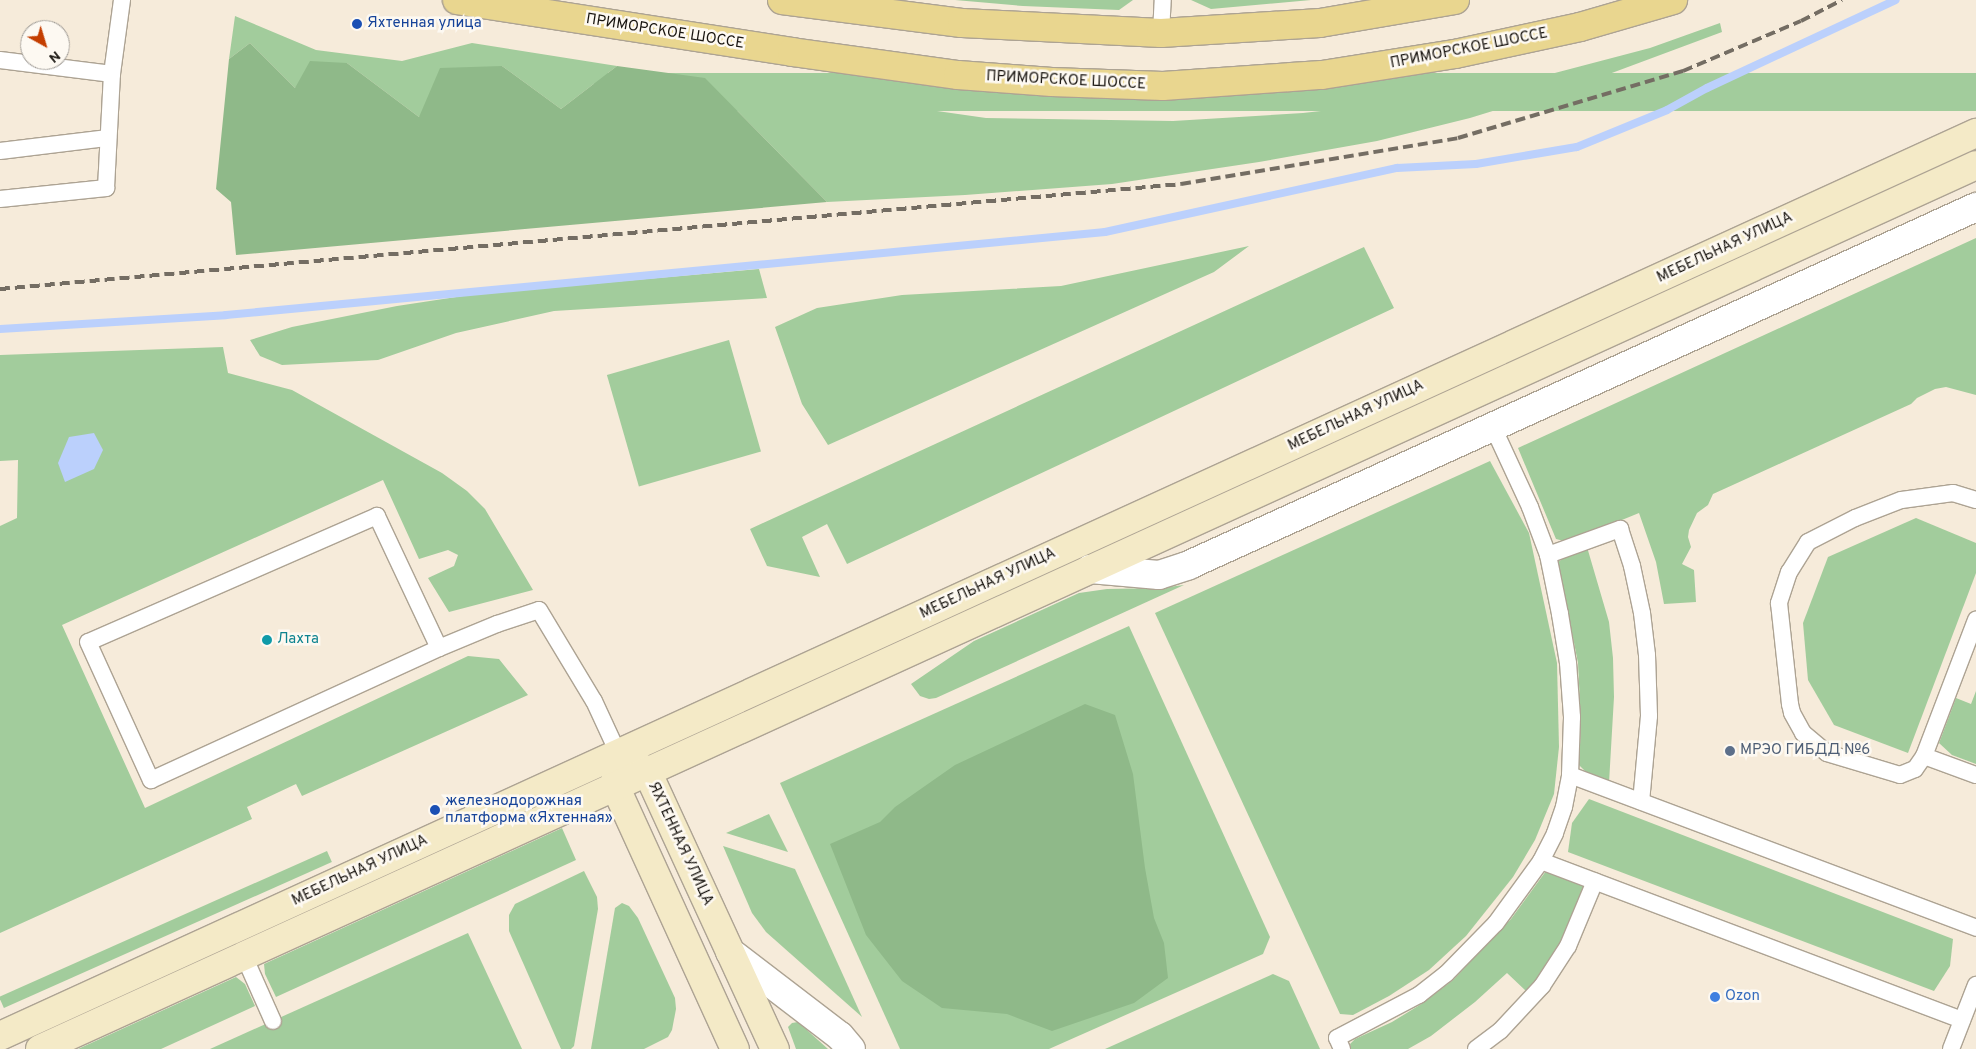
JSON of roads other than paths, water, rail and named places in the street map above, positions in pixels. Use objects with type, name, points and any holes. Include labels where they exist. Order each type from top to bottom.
[{"type":"main road","name":"ПРИМОРСКОЕ ШОССЕ","points":[[457,0],[792,52],[958,75],[1052,82],[1163,86],[1322,75],[1456,54],[1580,27],[1673,0]]},
{"type":"main road","points":[[790,1],[962,23],[1046,29],[1161,33],[1320,23],[1455,0]]},
{"type":"street","name":"МЕБЕЛЬНАЯ УЛИЦА","points":[[0,1036],[1976,133]]},
{"type":"street","name":"МЕБЕЛЬНАЯ УЛИЦА","points":[[40,1049],[1976,166]]},
{"type":"street","points":[[1090,569],[1159,575],[1189,565],[1976,207]]},
{"type":"street","name":"ЯХТЕННАЯ УЛИЦА","points":[[618,753],[647,771],[775,1049]]},
{"type":"street","points":[[618,753],[615,786],[735,1049]]},
{"type":"street","points":[[730,952],[840,1036],[851,1049]]},
{"type":"lane","points":[[0,199],[106,188],[112,74],[122,0]]},
{"type":"lane","points":[[1161,33],[1163,0]]},
{"type":"lane","points":[[0,60],[112,74]]},
{"type":"lane","points":[[0,151],[108,138]]},
{"type":"lane","points":[[1342,1049],[1337,1038],[1419,995],[1446,974],[1496,923],[1541,861],[1555,833],[1564,807],[1570,775],[1572,717],[1568,663],[1548,555],[1530,507],[1493,427]]},
{"type":"lane","points":[[1976,500],[1954,493],[1901,500],[1847,522],[1808,542],[1789,572],[1779,603],[1790,704],[1792,713],[1803,733],[1827,753],[1900,774],[1915,769],[1924,756],[1976,620]]},
{"type":"lane","points":[[439,648],[378,516],[88,642],[152,780],[439,648],[497,624],[539,610],[594,700],[618,753]]},
{"type":"lane","points":[[1548,555],[1620,529],[1632,566],[1642,613],[1647,655],[1649,716],[1641,802]]},
{"type":"lane","points":[[1924,756],[1976,775]]},
{"type":"lane","points":[[1570,775],[1976,928]]},
{"type":"lane","points":[[1541,861],[1962,1020]]},
{"type":"lane","points":[[1476,1049],[1500,1031],[1542,986],[1568,946],[1594,881]]},
{"type":"lane","points":[[244,956],[273,1021]]},
{"type":"lane","points":[[1951,1049],[1976,985]]},
{"type":"water","points":[[94,433],[103,450],[94,469],[65,482],[58,463],[69,437]]},
{"type":"waterway","points":[[0,329],[226,315],[1105,232],[1397,168],[1476,164],[1577,147],[1667,110],[1707,88],[1896,0]]},
{"type":"railway","points":[[0,289],[1181,184],[1458,138],[1683,71],[1801,21],[1842,0]]},
{"type":"place","name":"Яхтенная улица","points":[[357,24]]},
{"type":"place","name":"Лахта","points":[[267,640]]},
{"type":"place","name":"МРЭО ГИБДД №6","points":[[1730,751]]},
{"type":"place","name":"железнодорожная платформа «Яхтенная»","points":[[435,810]]},
{"type":"place","name":"Ozon","points":[[1715,997]]}]
